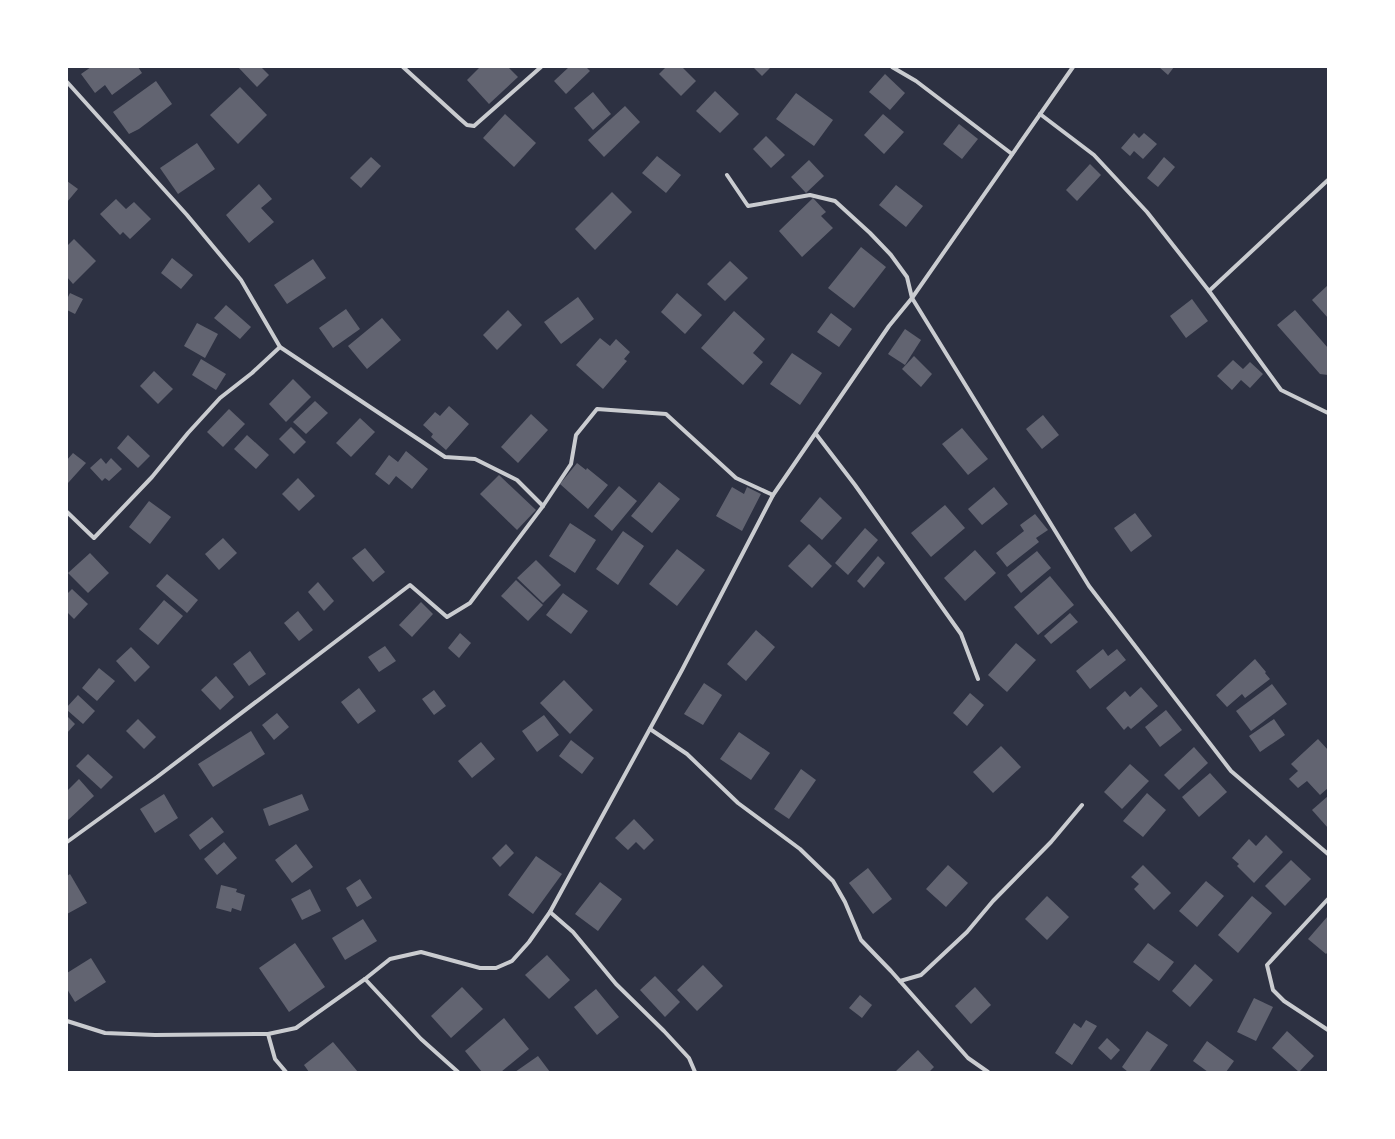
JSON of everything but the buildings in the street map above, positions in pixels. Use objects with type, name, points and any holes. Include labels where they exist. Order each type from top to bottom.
[{"type":"street","points":[[403,67],[467,125],[474,126],[541,67]]},
{"type":"street","points":[[892,67],[916,81],[1012,154]]},
{"type":"street","points":[[67,1021],[105,1033],[155,1035],[268,1034],[296,1028],[365,979],[390,959],[421,952],[480,968],[496,968],[512,961],[529,942],[550,912],[650,729],[773,495],[1073,67]]},
{"type":"street","points":[[67,82],[187,216],[241,280],[280,346],[445,457],[475,459],[517,480],[543,506]]},
{"type":"street","points":[[1040,114],[1094,155],[1147,212],[1209,291],[1281,390],[1328,413]]},
{"type":"street","points":[[727,175],[748,206],[810,195],[836,201],[891,255],[907,277],[912,298],[1090,586],[1232,771],[1328,854]]},
{"type":"street","points":[[1209,291],[1328,180]]},
{"type":"street","points":[[67,512],[94,538],[152,477],[188,433],[220,398],[252,373],[280,346]]},
{"type":"street","points":[[67,842],[157,777],[290,674],[410,585],[448,617],[470,603],[543,506],[571,464],[576,435],[597,409],[666,414],[736,478],[773,495]]},
{"type":"street","points":[[816,434],[855,485],[961,634],[978,680]]},
{"type":"street","points":[[650,729],[687,754],[738,803],[800,849],[833,881],[845,902],[861,940],[900,981],[968,1058],[988,1072]]},
{"type":"street","points":[[900,981],[921,975],[967,932],[993,901],[1051,842],[1082,805]]},
{"type":"street","points":[[1328,899],[1267,965],[1273,990],[1284,1001],[1328,1030]]},
{"type":"street","points":[[550,912],[573,932],[616,984],[689,1058],[695,1072]]},
{"type":"street","points":[[365,979],[421,1039],[458,1072]]},
{"type":"street","points":[[268,1034],[275,1059],[286,1072]]}]
